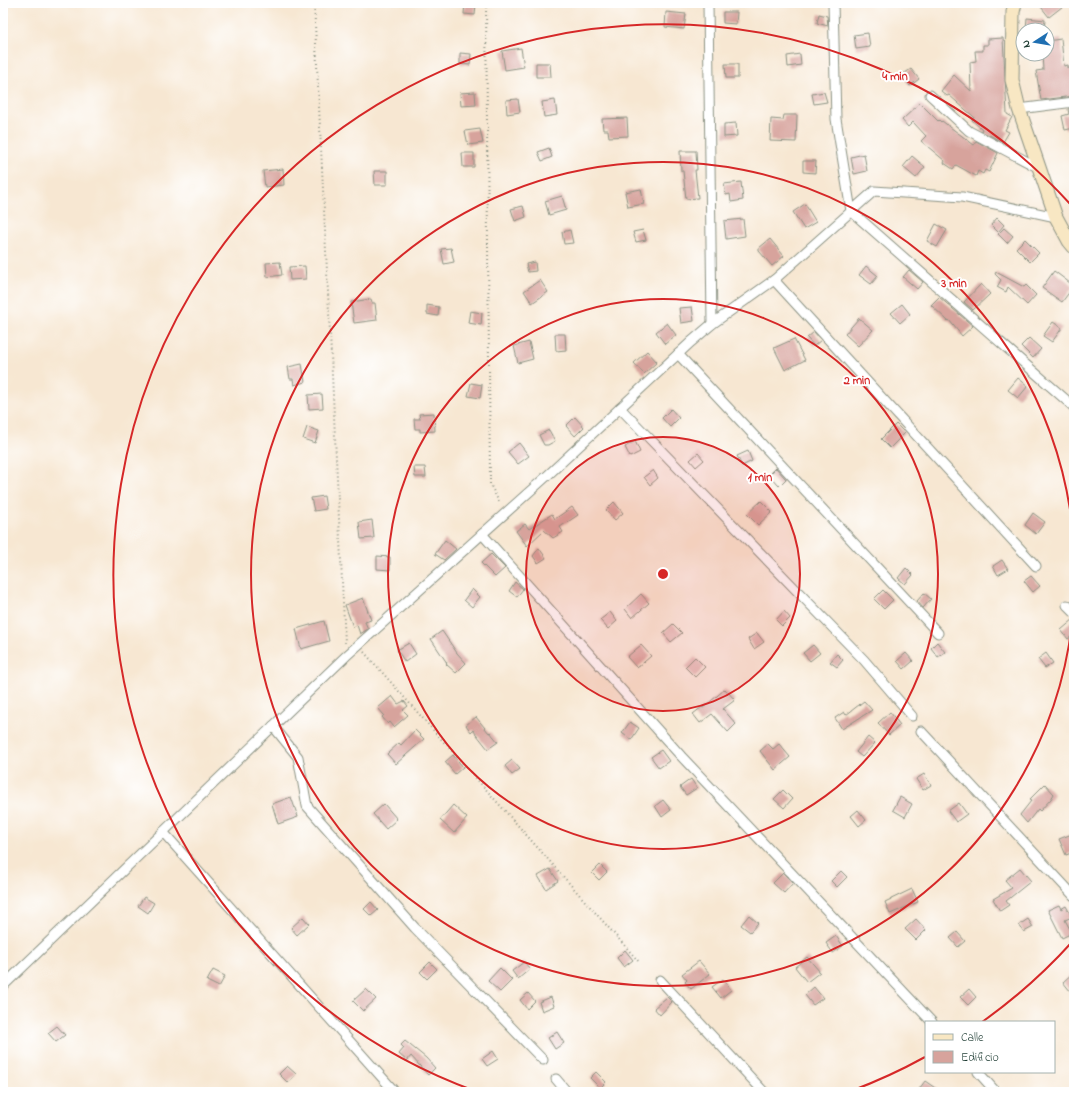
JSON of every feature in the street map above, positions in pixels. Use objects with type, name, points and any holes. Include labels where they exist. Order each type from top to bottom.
[{"type":"street","points":[[708,3],[712,324]]},
{"type":"street","points":[[833,3],[836,119],[852,211],[1074,407]]},
{"type":"street","points":[[1016,3],[1013,12],[1012,80],[1019,108],[1056,217],[1069,242],[1074,247]]},
{"type":"street","points":[[930,95],[969,131],[1039,168]]},
{"type":"street","points":[[1019,108],[1074,102]]},
{"type":"street","points":[[3,986],[358,645],[505,514],[712,324],[774,280],[874,191],[962,197],[1056,217]]},
{"type":"street","points":[[774,280],[1036,566]]},
{"type":"street","points":[[678,354],[938,633]]},
{"type":"street","points":[[620,408],[864,660],[912,716]]},
{"type":"street","points":[[482,534],[681,756],[931,1021]]},
{"type":"street","points":[[273,726],[298,757],[307,806],[415,928],[543,1060]]},
{"type":"street","points":[[921,731],[1074,896]]},
{"type":"street","points":[[162,832],[395,1092]]},
{"type":"street","points":[[660,980],[764,1092]]},
{"type":"street","points":[[979,1073],[996,1092]]},
{"type":"street","points":[[556,1079],[567,1092]]},
{"type":"path","points":[[314,3],[346,656]]},
{"type":"path","points":[[486,3],[490,484],[505,514]]},
{"type":"path","points":[[358,645],[640,963]]},
{"type":"building","points":[[465,3],[476,3],[475,15],[464,14]]},
{"type":"building","points":[[1038,3],[1067,3],[1049,17]]},
{"type":"building","points":[[666,12],[686,14],[684,29],[665,27]]},
{"type":"building","points":[[723,12],[737,12],[736,24],[723,23]]},
{"type":"building","points":[[819,14],[827,16],[828,26],[817,23]]},
{"type":"building","points":[[1027,18],[1045,20],[1045,22],[1027,22]]},
{"type":"building","points":[[868,33],[870,47],[856,49],[854,35]]},
{"type":"building","points":[[1003,38],[1007,114],[1012,117],[1005,130],[1009,132],[1003,142],[981,131],[982,129],[972,120],[974,117],[949,95],[947,96],[941,91],[954,75],[971,91],[970,62],[976,61],[975,51],[983,51],[983,45],[988,45],[988,39]]},
{"type":"building","points":[[1061,39],[1064,66],[1068,65],[1068,68],[1074,67],[1074,96],[1041,100],[1036,71],[1043,70],[1042,62],[1055,62],[1055,40]]},
{"type":"building","points":[[521,48],[524,67],[505,70],[502,51]]},
{"type":"building","points":[[460,53],[471,54],[470,65],[460,64]]},
{"type":"building","points":[[800,54],[801,65],[788,67],[787,56]]},
{"type":"building","points":[[536,63],[550,63],[551,77],[536,77]]},
{"type":"building","points":[[725,64],[738,64],[738,78],[726,78]]},
{"type":"building","points":[[911,69],[919,79],[910,86],[902,75]]},
{"type":"building","points":[[475,92],[476,105],[461,106],[460,93]]},
{"type":"building","points":[[824,92],[827,102],[814,104],[812,94]]},
{"type":"building","points":[[518,99],[520,112],[507,114],[506,100]]},
{"type":"building","points":[[555,100],[557,115],[544,117],[542,102]]},
{"type":"building","points":[[920,103],[938,121],[942,121],[974,145],[976,141],[998,153],[989,172],[985,170],[983,174],[978,171],[976,176],[956,165],[953,169],[944,163],[945,161],[921,141],[926,136],[913,122],[908,127],[902,120]]},
{"type":"building","points":[[1074,108],[1074,128],[1065,130],[1062,116],[1069,114],[1068,109]]},
{"type":"building","points":[[784,115],[797,115],[796,142],[770,141],[771,119],[783,120]]},
{"type":"building","points":[[627,118],[628,136],[609,137],[608,130],[603,130],[602,119]]},
{"type":"building","points":[[736,123],[737,136],[724,137],[724,124]]},
{"type":"building","points":[[480,129],[483,143],[468,145],[465,131]]},
{"type":"building","points":[[549,148],[552,157],[542,161],[538,152]]},
{"type":"building","points":[[680,151],[696,151],[697,170],[695,170],[698,198],[686,199],[683,171],[681,171]]},
{"type":"building","points":[[462,153],[474,153],[474,167],[463,167]]},
{"type":"building","points":[[864,154],[867,171],[854,174],[851,157]]},
{"type":"building","points":[[912,156],[925,167],[916,178],[903,167]]},
{"type":"building","points":[[803,161],[816,161],[815,173],[803,172]]},
{"type":"building","points":[[283,169],[284,185],[265,187],[263,171]]},
{"type":"building","points":[[374,171],[387,171],[387,185],[375,185]]},
{"type":"building","points":[[741,182],[743,200],[731,202],[730,194],[726,195],[724,184]]},
{"type":"building","points":[[641,189],[644,204],[628,207],[625,192]]},
{"type":"building","points":[[562,196],[566,210],[549,215],[545,201]]},
{"type":"building","points":[[805,204],[816,222],[804,229],[793,212]]},
{"type":"building","points":[[523,206],[526,217],[515,221],[511,209]]},
{"type":"building","points":[[997,218],[1004,225],[998,232],[991,225]]},
{"type":"building","points":[[743,219],[745,236],[726,239],[724,221]]},
{"type":"building","points":[[936,224],[947,230],[937,247],[927,241]]},
{"type":"building","points":[[1004,228],[1013,236],[1007,243],[998,234]]},
{"type":"building","points":[[570,230],[573,243],[564,244],[562,232]]},
{"type":"building","points":[[643,230],[646,240],[636,242],[633,232]]},
{"type":"building","points":[[770,239],[784,256],[772,266],[759,251],[759,248]]},
{"type":"building","points":[[1025,239],[1039,253],[1030,262],[1016,248]]},
{"type":"building","points":[[451,248],[454,262],[444,264],[441,249]]},
{"type":"building","points":[[280,262],[282,275],[267,277],[266,263]]},
{"type":"building","points":[[535,262],[536,271],[528,272],[526,264]]},
{"type":"building","points":[[305,266],[306,279],[290,280],[289,267]]},
{"type":"building","points":[[866,266],[878,276],[871,284],[859,275]]},
{"type":"building","points":[[909,270],[923,282],[917,289],[903,277]]},
{"type":"building","points":[[1054,271],[1074,286],[1062,302],[1042,288]]},
{"type":"building","points":[[996,272],[1024,287],[1026,285],[1036,295],[1027,305],[1008,287],[1006,292],[997,287],[1001,280],[995,274]]},
{"type":"building","points":[[540,280],[548,292],[532,303],[524,291]]},
{"type":"building","points":[[981,284],[990,294],[973,310],[964,302]]},
{"type":"building","points":[[939,297],[973,326],[962,336],[949,320],[948,321],[931,305]]},
{"type":"building","points":[[371,299],[372,303],[375,303],[377,320],[354,323],[351,302]]},
{"type":"building","points":[[902,304],[910,314],[900,323],[891,313]]},
{"type":"building","points":[[427,305],[439,307],[438,316],[427,314]]},
{"type":"building","points":[[692,307],[694,321],[681,323],[679,308]]},
{"type":"building","points":[[470,311],[482,313],[481,325],[468,323]]},
{"type":"building","points":[[859,318],[873,330],[858,346],[845,334]]},
{"type":"building","points":[[1053,322],[1062,328],[1052,342],[1043,336]]},
{"type":"building","points":[[667,323],[676,335],[665,344],[656,332]]},
{"type":"building","points":[[814,332],[821,340],[814,346],[807,338]]},
{"type":"building","points":[[555,334],[565,334],[566,350],[556,351]]},
{"type":"building","points":[[1029,338],[1041,349],[1033,358],[1021,346]]},
{"type":"building","points":[[794,339],[805,360],[785,370],[774,348]]},
{"type":"building","points":[[529,342],[533,359],[518,363],[514,346]]},
{"type":"building","points":[[647,351],[657,362],[644,374],[634,363]]},
{"type":"building","points":[[302,364],[305,382],[294,385],[293,379],[290,379],[288,367]]},
{"type":"building","points":[[1018,378],[1028,386],[1018,398],[1008,390]]},
{"type":"building","points":[[471,383],[482,385],[480,398],[468,396]]},
{"type":"building","points":[[322,394],[323,408],[309,409],[308,395]]},
{"type":"building","points":[[671,409],[679,418],[670,427],[662,418]]},
{"type":"building","points":[[434,413],[435,431],[420,432],[420,429],[415,429],[414,419],[420,419],[419,414]]},
{"type":"building","points":[[575,417],[584,427],[575,436],[566,426]]},
{"type":"building","points":[[896,424],[905,433],[890,448],[881,439]]},
{"type":"building","points":[[307,427],[319,431],[315,443],[303,439]]},
{"type":"building","points":[[549,430],[555,441],[548,445],[544,445],[539,435]]},
{"type":"building","points":[[635,441],[640,452],[630,457],[625,447]]},
{"type":"building","points":[[519,443],[529,456],[518,464],[508,452]]},
{"type":"building","points":[[748,451],[752,461],[742,466],[737,456]]},
{"type":"building","points":[[698,453],[704,460],[696,467],[690,460]]},
{"type":"building","points":[[414,467],[425,467],[426,477],[415,477]]},
{"type":"building","points":[[776,468],[786,479],[779,486],[769,475]]},
{"type":"building","points":[[653,470],[658,478],[650,485],[644,477]]},
{"type":"building","points":[[324,496],[326,509],[314,511],[311,498]]},
{"type":"building","points":[[761,501],[772,512],[758,525],[747,514]]},
{"type":"building","points":[[614,502],[623,513],[615,520],[606,510]]},
{"type":"building","points":[[572,507],[578,515],[560,527],[563,532],[553,538],[544,530],[527,546],[516,531],[525,524],[529,529],[552,514],[555,519]]},
{"type":"building","points":[[1033,513],[1045,522],[1036,534],[1025,525]]},
{"type":"building","points":[[372,520],[374,538],[361,539],[359,522]]},
{"type":"building","points":[[445,540],[456,549],[444,560],[435,554]]},
{"type":"building","points":[[539,548],[546,558],[538,563],[533,556]]},
{"type":"building","points":[[491,554],[505,568],[495,577],[481,563]]},
{"type":"building","points":[[377,556],[390,557],[390,570],[377,569]]},
{"type":"building","points":[[1002,560],[1008,569],[998,575],[993,566]]},
{"type":"building","points":[[906,568],[913,575],[905,584],[898,578]]},
{"type":"building","points":[[1031,576],[1040,586],[1033,592],[1024,581]]},
{"type":"building","points":[[515,582],[523,589],[517,597],[509,591]]},
{"type":"building","points":[[472,589],[480,597],[472,607],[464,600]]},
{"type":"building","points":[[883,590],[893,600],[884,609],[874,599]]},
{"type":"building","points":[[924,593],[931,599],[923,608],[917,601]]},
{"type":"building","points":[[641,594],[649,603],[632,618],[625,609]]},
{"type":"building","points":[[363,598],[371,620],[365,622],[368,629],[360,634],[357,625],[353,627],[345,605]]},
{"type":"building","points":[[784,611],[790,618],[782,626],[776,620]]},
{"type":"building","points":[[610,612],[617,621],[608,629],[600,620]]},
{"type":"building","points":[[1074,619],[1074,635],[1068,639],[1061,630]]},
{"type":"building","points":[[324,621],[329,641],[301,649],[296,629]]},
{"type":"building","points":[[673,624],[682,633],[671,642],[663,633]]},
{"type":"building","points":[[442,631],[466,663],[456,673],[446,664],[447,663],[431,639]]},
{"type":"building","points":[[757,633],[764,642],[754,649],[748,639]]},
{"type":"building","points":[[937,642],[945,652],[938,657],[931,648]]},
{"type":"building","points":[[409,643],[416,654],[405,662],[397,650]]},
{"type":"building","points":[[641,645],[651,656],[637,668],[627,657]]},
{"type":"building","points":[[813,645],[820,653],[810,661],[803,653]]},
{"type":"building","points":[[906,653],[913,661],[904,669],[897,661]]},
{"type":"building","points":[[1046,653],[1053,663],[1045,668],[1038,659]]},
{"type":"building","points":[[837,654],[843,660],[837,667],[830,662]]},
{"type":"building","points":[[695,657],[705,667],[695,677],[685,667]]},
{"type":"building","points":[[725,689],[735,700],[723,709],[736,724],[728,732],[712,714],[700,723],[693,714],[702,707],[703,708]]},
{"type":"building","points":[[392,696],[398,704],[404,701],[408,706],[403,710],[408,715],[394,727],[390,722],[388,724],[382,717],[384,715],[378,708]]},
{"type":"building","points":[[864,701],[872,710],[842,729],[835,718],[844,712],[846,715]]},
{"type":"building","points":[[890,712],[900,725],[889,735],[878,723]]},
{"type":"building","points":[[476,717],[498,742],[488,749],[473,730],[471,732],[466,725]]},
{"type":"building","points":[[630,722],[639,728],[631,740],[622,733]]},
{"type":"building","points":[[415,730],[424,739],[396,764],[387,754],[399,743],[401,745]]},
{"type":"building","points":[[868,737],[875,743],[862,757],[856,752]]},
{"type":"building","points":[[768,744],[773,749],[779,744],[790,757],[775,770],[760,751]]},
{"type":"building","points":[[661,750],[669,761],[659,768],[651,757]]},
{"type":"building","points":[[453,755],[463,767],[455,774],[445,762]]},
{"type":"building","points":[[512,760],[520,769],[512,775],[505,766]]},
{"type":"building","points":[[924,774],[931,785],[923,790],[916,779]]},
{"type":"building","points":[[691,779],[697,788],[686,795],[680,787]]},
{"type":"building","points":[[1045,784],[1054,794],[1040,811],[1038,809],[1027,823],[1020,815],[1031,801],[1029,800]]},
{"type":"building","points":[[783,790],[792,799],[784,808],[774,799]]},
{"type":"building","points":[[291,797],[298,817],[278,824],[272,804]]},
{"type":"building","points":[[900,797],[912,804],[905,817],[893,810]]},
{"type":"building","points":[[663,800],[671,810],[662,817],[655,806]]},
{"type":"building","points":[[959,803],[967,814],[956,822],[948,811]]},
{"type":"building","points":[[384,804],[397,819],[386,829],[373,814]]},
{"type":"building","points":[[453,805],[467,818],[454,833],[440,820]]},
{"type":"building","points":[[858,810],[866,820],[859,826],[851,816]]},
{"type":"building","points":[[1072,834],[1074,839],[1074,852],[1066,855],[1059,839]]},
{"type":"building","points":[[600,865],[607,872],[599,880],[592,873]]},
{"type":"building","points":[[1020,868],[1031,881],[1006,901],[1009,905],[1000,911],[993,899],[1012,888],[1005,880]]},
{"type":"building","points":[[550,869],[558,881],[546,889],[538,876]]},
{"type":"building","points":[[841,871],[847,877],[837,887],[831,881]]},
{"type":"building","points":[[783,873],[793,883],[784,893],[773,883]]},
{"type":"building","points":[[912,889],[918,902],[890,914],[885,902]]},
{"type":"building","points":[[144,897],[154,903],[148,913],[138,906]]},
{"type":"building","points":[[371,902],[378,910],[371,916],[364,909]]},
{"type":"building","points":[[1059,905],[1061,909],[1066,906],[1072,917],[1065,920],[1072,933],[1062,938],[1048,910]]},
{"type":"building","points":[[749,915],[758,923],[750,932],[741,925]]},
{"type":"building","points":[[303,917],[309,924],[297,935],[291,928]]},
{"type":"building","points":[[916,919],[926,930],[916,940],[905,929]]},
{"type":"building","points":[[1028,919],[1033,927],[1024,932],[1019,925]]},
{"type":"building","points":[[957,932],[965,941],[958,947],[950,938]]},
{"type":"building","points":[[836,936],[843,946],[833,953],[826,943]]},
{"type":"building","points":[[625,950],[633,960],[624,967],[617,958]]},
{"type":"building","points":[[807,957],[820,972],[807,982],[795,967]]},
{"type":"building","points":[[699,961],[710,974],[691,989],[685,982],[687,980],[682,974]]},
{"type":"building","points":[[430,962],[437,969],[427,979],[420,972]]},
{"type":"building","points":[[524,962],[530,969],[518,979],[512,971]]},
{"type":"building","points":[[500,968],[512,980],[500,992],[488,981]]},
{"type":"building","points":[[213,970],[225,976],[219,987],[207,981]]},
{"type":"building","points":[[1074,972],[1074,996],[1063,982]]},
{"type":"building","points":[[723,979],[731,990],[721,998],[712,987]]},
{"type":"building","points":[[814,987],[823,998],[813,1005],[805,995]]},
{"type":"building","points":[[366,989],[376,999],[363,1011],[353,1001]]},
{"type":"building","points":[[969,989],[976,997],[968,1005],[960,997]]},
{"type":"building","points":[[528,993],[535,1001],[527,1009],[520,1000]]},
{"type":"building","points":[[551,997],[554,1006],[542,1011],[539,1002]]},
{"type":"building","points":[[667,997],[672,1002],[660,1015],[654,1008]]},
{"type":"building","points":[[57,1026],[65,1035],[56,1042],[48,1033]]},
{"type":"building","points":[[557,1032],[564,1043],[555,1049],[548,1038]]},
{"type":"building","points":[[405,1041],[426,1058],[435,1068],[428,1075],[411,1056],[407,1061],[399,1054],[404,1048],[401,1045]]},
{"type":"building","points":[[493,1051],[498,1059],[487,1066],[482,1059]]},
{"type":"building","points":[[287,1066],[296,1074],[288,1083],[279,1074]]},
{"type":"building","points":[[596,1072],[606,1082],[600,1088],[590,1078]]},
{"type":"building","points":[[925,1081],[941,1092],[917,1092]]}]
